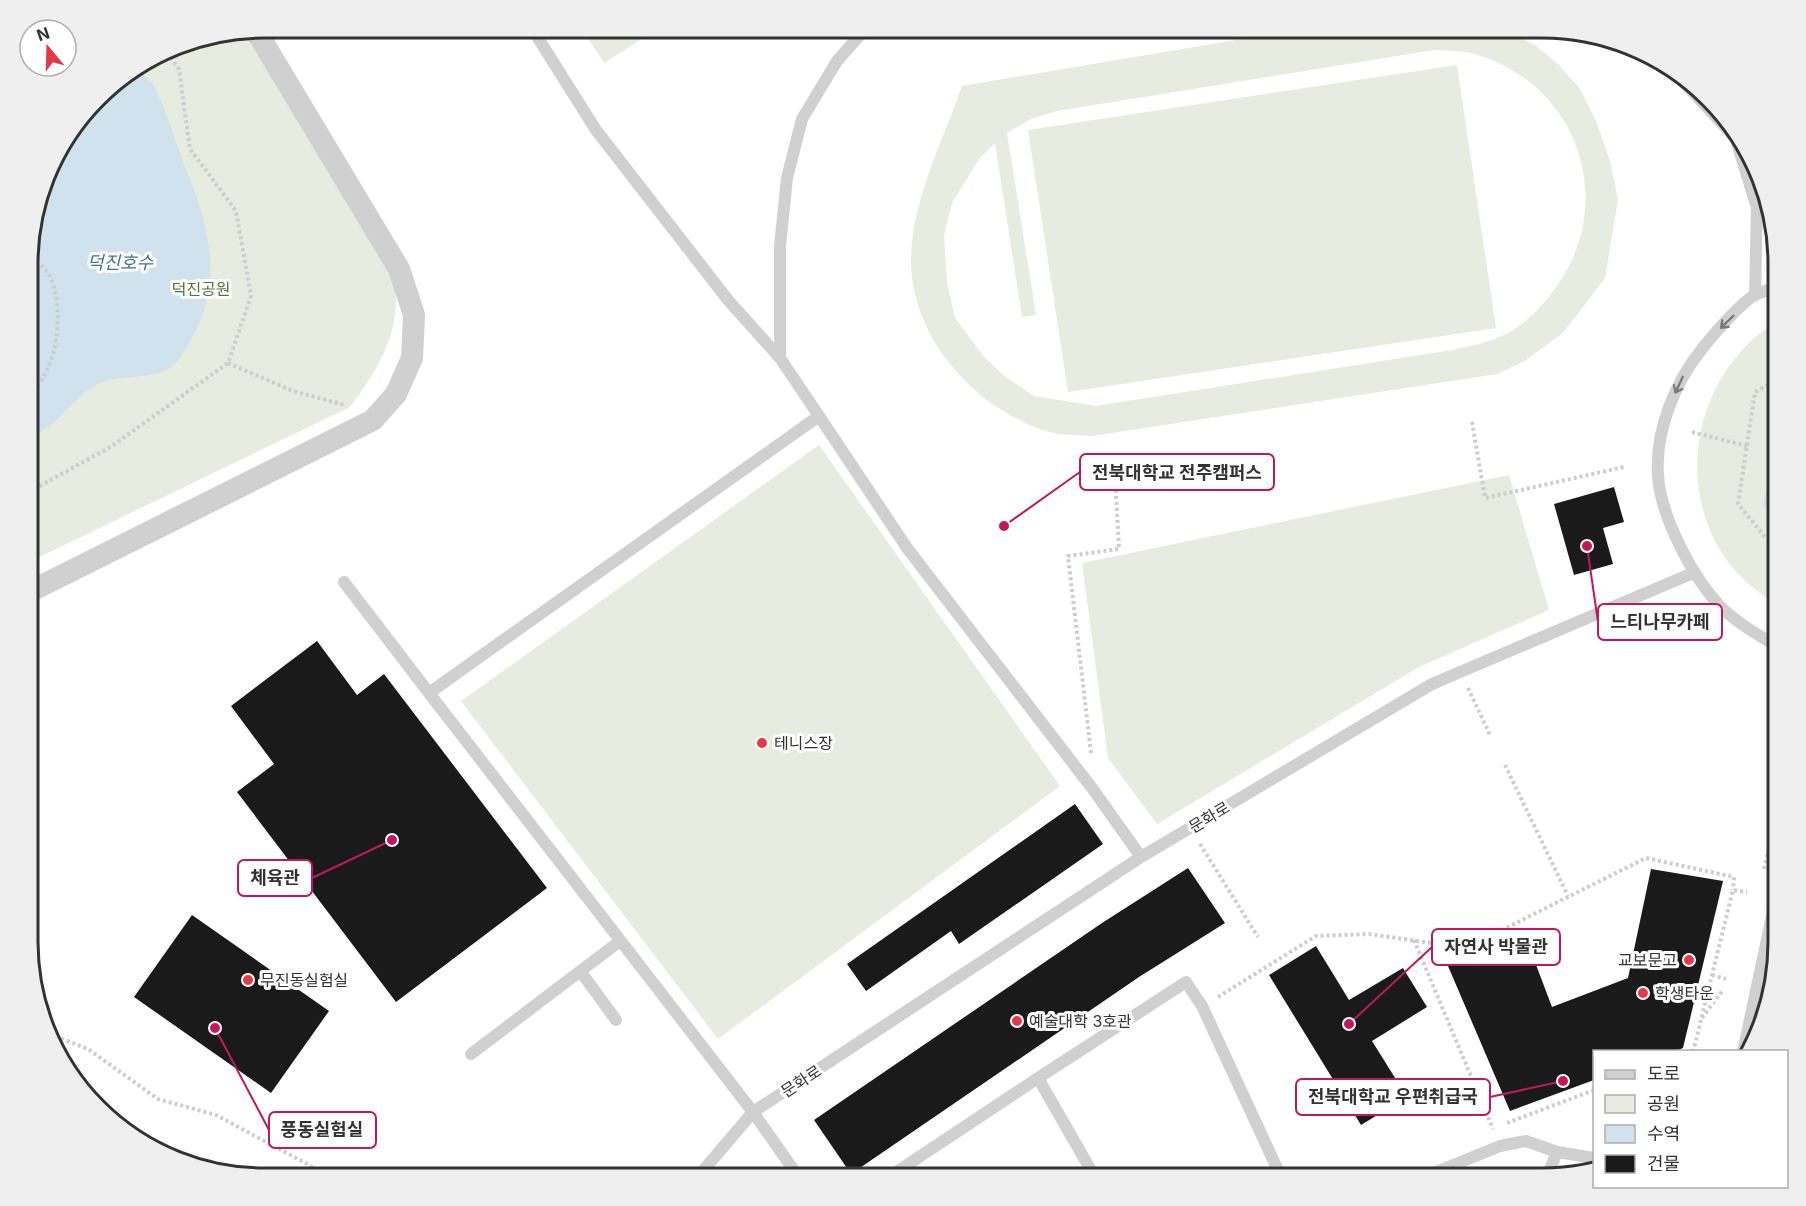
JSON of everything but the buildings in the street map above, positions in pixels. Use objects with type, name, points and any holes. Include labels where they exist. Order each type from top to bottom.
[{"type":"street","points":[[38,588],[373,420],[396,394],[412,358],[414,315],[399,269],[260,38]]},
{"type":"lane","points":[[538,38],[596,130],[728,300],[780,358],[907,548],[1092,788],[1142,857]]},
{"type":"lane","points":[[780,358],[780,246],[787,178],[802,119],[837,61],[857,38]]},
{"type":"lane","points":[[1741,157],[1757,208],[1755,295]]},
{"type":"lane","points":[[1768,291],[1755,295],[1712,337],[1687,367],[1673,398],[1659,442],[1658,476],[1672,530],[1693,573],[1720,607],[1768,640]]},
{"type":"lane","points":[[429,693],[819,416]]},
{"type":"lane","name":"문화로","points":[[705,1168],[753,1112],[1142,857],[1432,684],[1693,573]]},
{"type":"lane","points":[[344,582],[753,1112],[792,1168]]},
{"type":"lane","points":[[1745,1041],[1768,935]]},
{"type":"lane","points":[[471,1053],[620,941]]},
{"type":"lane","points":[[581,972],[616,1020]]},
{"type":"lane","points":[[903,1168],[1186,982],[1202,1006],[1277,1168]]},
{"type":"lane","points":[[1038,1078],[1090,1168]]},
{"type":"lane","points":[[1446,1168],[1500,1146],[1526,1141],[1557,1152],[1593,1158]]},
{"type":"lane","points":[[1550,1168],[1557,1152]]},
{"type":"path","points":[[38,487],[112,446],[228,363],[251,296],[236,211],[190,149],[179,69],[171,58]]},
{"type":"path","points":[[38,262],[48,273],[57,307],[57,344],[38,387]]},
{"type":"path","points":[[228,363],[293,392],[350,407]]},
{"type":"path","points":[[1768,385],[1755,392],[1738,504],[1768,538]]},
{"type":"path","points":[[1472,422],[1485,498],[1624,467]]},
{"type":"path","points":[[1692,432],[1747,446]]},
{"type":"path","points":[[1092,762],[1068,556],[1119,549],[1115,475]]},
{"type":"path","points":[[1465,681],[1490,735]]},
{"type":"path","points":[[1505,765],[1568,896]]},
{"type":"path","points":[[1199,843],[1258,937]]},
{"type":"path","points":[[1202,1006],[1316,936],[1370,934],[1466,948],[1646,858],[1734,877],[1733,890],[1694,1050]]},
{"type":"path","points":[[1733,890],[1747,892]]},
{"type":"path","points":[[1414,940],[1500,1146]]},
{"type":"path","points":[[1712,975],[1726,979]]},
{"type":"path","points":[[1701,1021],[1723,990]]},
{"type":"path","points":[[59,1038],[88,1049],[158,1099],[216,1115],[313,1168]]},
{"type":"path","points":[[1492,1128],[1593,1090]]},
{"type":"green space","name":"덕진공원","points":[[252,38],[385,261],[396,296],[392,331],[382,358],[350,407],[38,558],[38,249],[45,205],[61,164],[84,126],[126,84],[151,68],[205,45]]},
{"type":"green space","points":[[588,38],[643,38],[604,63]]},
{"type":"green space","points":[[1248,38],[1519,38],[1535,45],[1559,65],[1580,89],[1596,121],[1610,161],[1618,199],[1605,278],[1563,333],[1523,362],[1497,374],[1092,436],[1063,435],[1051,433],[1017,419],[991,402],[967,382],[946,359],[929,332],[918,304],[912,273],[912,242],[920,202],[932,163],[962,86]],"holes":[[[1434,50],[1471,53],[1505,66],[1534,85],[1556,110],[1573,138],[1583,170],[1585,203],[1580,237],[1567,270],[1542,305],[1526,321],[1508,333],[1452,350],[1096,406],[1034,396],[1004,376],[984,357],[955,318],[947,283],[944,236],[952,203],[979,159],[995,143],[1022,317],[1036,315],[1007,133],[1031,119],[1057,111]]]},
{"type":"green space","points":[[1457,65],[1496,328],[1068,392],[1028,130]]},
{"type":"green space","points":[[1768,328],[1768,599],[1746,582],[1720,550],[1708,525],[1700,498],[1697,471],[1699,444],[1705,417],[1715,391],[1728,367],[1757,335]]},
{"type":"green space","name":"테니스장","points":[[819,445],[1060,786],[718,1039],[461,701]]},
{"type":"green space","points":[[1509,475],[1549,610],[1419,667],[1157,824],[1108,758],[1082,563]]},
{"type":"water","name":"덕진호수","points":[[141,74],[149,80],[158,95],[206,229],[210,272],[208,294],[202,316],[185,350],[170,368],[163,372],[113,379],[96,385],[39,433],[38,249],[45,205],[61,164],[84,126],[104,104]]},
{"type":"water","points":[[1768,484],[1768,508],[1763,507]]},
{"type":"place","name":"전북대학교 전주캠퍼스","points":[[1004,526]]},
{"type":"place","name":"느티나무카페","points":[[1587,546]]},
{"type":"place","name":"테니스장","points":[[762,743]]},
{"type":"place","name":"체육관","points":[[392,840]]},
{"type":"place","name":"교보문고","points":[[1689,960]]},
{"type":"place","name":"무진동실험실","points":[[248,980]]},
{"type":"place","name":"학생타운","points":[[1643,993]]},
{"type":"place","name":"예술대학 3호관","points":[[1017,1021]]},
{"type":"place","name":"자연사 박물관","points":[[1349,1024]]},
{"type":"place","name":"풍동실험실","points":[[215,1028]]},
{"type":"place","name":"전북대학교 우편취급국","points":[[1563,1081]]}]
